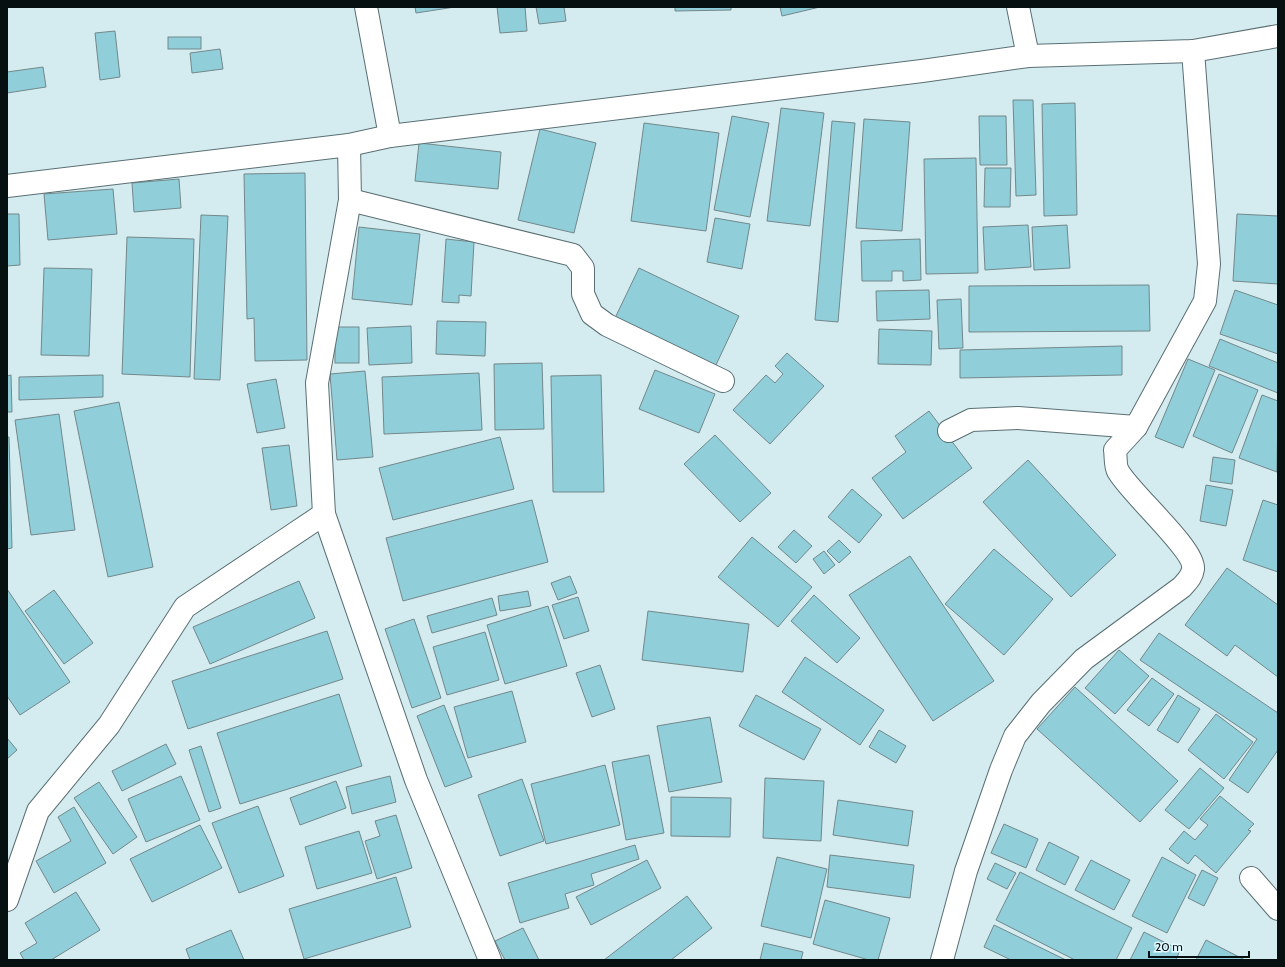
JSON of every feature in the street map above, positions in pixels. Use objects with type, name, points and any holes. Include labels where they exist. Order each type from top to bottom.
[{"type":"street","points":[[366,7],[390,136]]},
{"type":"street","points":[[1018,7],[1028,56]]},
{"type":"street","points":[[7,186],[350,146],[390,136],[922,71],[1028,56],[1193,51],[1278,36]]},
{"type":"street","points":[[942,960],[966,871],[1001,770],[1015,736],[1041,703],[1084,659],[1182,587],[1190,578],[1194,568],[1191,557],[1178,540],[1131,489],[1117,470],[1115,450],[1136,427],[1205,301],[1209,264],[1193,51]]},
{"type":"street","points":[[350,146],[350,200],[317,383],[324,514],[416,780],[490,960]]},
{"type":"street","points":[[350,200],[573,255],[583,268],[583,294],[592,314],[607,325],[723,381]]},
{"type":"street","points":[[949,431],[971,420],[1018,418],[1136,427]]},
{"type":"street","points":[[7,900],[38,811],[109,725],[185,607],[324,514]]},
{"type":"street","points":[[1251,878],[1278,909]]},
{"type":"building","points":[[415,7],[455,7],[416,13]]},
{"type":"building","points":[[497,7],[525,7],[527,31],[500,33]]},
{"type":"building","points":[[536,7],[564,7],[566,21],[539,24]]},
{"type":"building","points":[[675,7],[731,7],[731,10],[675,11]]},
{"type":"building","points":[[780,7],[820,7],[782,16]]},
{"type":"building","points":[[115,31],[120,77],[100,80],[95,33]]},
{"type":"building","points":[[168,37],[201,37],[201,49],[168,49]]},
{"type":"building","points":[[220,49],[223,69],[192,73],[190,53]]},
{"type":"building","points":[[43,67],[46,87],[7,93],[7,72]]},
{"type":"building","points":[[1013,100],[1033,100],[1036,195],[1016,196]]},
{"type":"building","points":[[1075,103],[1077,215],[1044,216],[1042,104]]},
{"type":"building","points":[[781,108],[824,113],[810,226],[767,221]]},
{"type":"building","points":[[732,116],[769,123],[750,217],[714,210]]},
{"type":"building","points":[[979,116],[1006,116],[1007,165],[980,165]]},
{"type":"building","points":[[864,119],[910,122],[902,231],[856,228]]},
{"type":"building","points":[[832,121],[855,123],[838,322],[815,320]]},
{"type":"building","points":[[644,123],[719,133],[706,231],[631,221]]},
{"type":"building","points":[[540,129],[596,143],[574,233],[518,220]]},
{"type":"building","points":[[419,143],[501,152],[498,189],[415,181]]},
{"type":"building","points":[[976,158],[978,273],[926,274],[924,159]]},
{"type":"building","points":[[985,168],[1011,168],[1010,207],[984,207]]},
{"type":"building","points":[[305,173],[307,360],[255,361],[254,318],[247,319],[244,174]]},
{"type":"building","points":[[179,179],[181,208],[134,212],[132,183]]},
{"type":"building","points":[[113,189],[117,234],[48,240],[44,194]]},
{"type":"building","points":[[7,214],[19,214],[20,265],[7,266]]},
{"type":"building","points":[[1237,214],[1278,216],[1278,284],[1233,281]]},
{"type":"building","points":[[201,215],[228,216],[220,380],[194,379]]},
{"type":"building","points":[[715,218],[750,224],[742,269],[707,262]]},
{"type":"building","points":[[1028,225],[1031,267],[985,270],[983,227]]},
{"type":"building","points":[[1067,225],[1070,268],[1034,270],[1032,227]]},
{"type":"building","points":[[359,227],[420,234],[412,305],[352,299]]},
{"type":"building","points":[[127,237],[194,239],[190,377],[122,374]]},
{"type":"building","points":[[446,239],[474,242],[471,296],[459,295],[459,303],[442,302]]},
{"type":"building","points":[[920,239],[921,280],[903,281],[903,271],[892,271],[892,281],[862,281],[861,241]]},
{"type":"building","points":[[44,268],[92,269],[89,356],[41,355]]},
{"type":"building","points":[[639,268],[739,316],[715,367],[615,318]]},
{"type":"building","points":[[1149,285],[1150,331],[969,332],[969,286]]},
{"type":"building","points":[[929,290],[930,319],[877,321],[876,291]]},
{"type":"building","points":[[1235,290],[1278,305],[1278,354],[1220,334]]},
{"type":"building","points":[[961,299],[963,348],[939,349],[937,300]]},
{"type":"building","points":[[437,321],[486,322],[485,356],[436,354]]},
{"type":"building","points":[[411,326],[412,363],[369,365],[367,328]]},
{"type":"building","points":[[335,327],[359,327],[359,363],[335,363]]},
{"type":"building","points":[[879,329],[932,331],[931,365],[878,364]]},
{"type":"building","points":[[1220,339],[1278,363],[1278,393],[1209,366]]},
{"type":"building","points":[[1122,346],[1122,375],[960,378],[960,350]]},
{"type":"building","points":[[787,353],[824,386],[770,444],[733,410],[766,375],[775,383],[783,374],[775,366]]},
{"type":"building","points":[[1188,359],[1215,370],[1183,448],[1155,437]]},
{"type":"building","points":[[542,363],[544,429],[495,430],[494,364]]},
{"type":"building","points":[[655,370],[715,394],[699,433],[639,409]]},
{"type":"building","points":[[365,371],[373,457],[337,460],[330,374]]},
{"type":"building","points":[[479,373],[482,430],[384,434],[382,377]]},
{"type":"building","points":[[1219,374],[1258,390],[1232,453],[1193,436]]},
{"type":"building","points":[[11,375],[12,412],[7,412],[7,376]]},
{"type":"building","points":[[103,375],[103,397],[19,400],[19,377]]},
{"type":"building","points":[[601,375],[604,492],[553,492],[551,376]]},
{"type":"building","points":[[276,379],[285,428],[257,433],[247,384]]},
{"type":"building","points":[[1262,395],[1278,401],[1277,472],[1239,458]]},
{"type":"building","points":[[119,402],[153,567],[108,577],[74,411]]},
{"type":"building","points":[[929,411],[972,468],[903,519],[872,478],[906,452],[895,436]]},
{"type":"building","points":[[59,414],[75,530],[31,535],[15,420]]},
{"type":"building","points":[[715,435],[771,493],[740,522],[684,464]]},
{"type":"building","points":[[7,437],[9,437],[12,548],[7,549]]},
{"type":"building","points":[[500,437],[514,489],[393,520],[379,468]]},
{"type":"building","points":[[289,445],[297,506],[271,510],[262,448]]},
{"type":"building","points":[[1213,457],[1235,460],[1232,484],[1210,481]]},
{"type":"building","points":[[1028,460],[1116,555],[1071,597],[983,502]]},
{"type":"building","points":[[1206,485],[1233,490],[1226,526],[1200,521]]},
{"type":"building","points":[[852,489],[882,515],[859,543],[828,517]]},
{"type":"building","points":[[532,500],[548,562],[403,601],[386,538]]},
{"type":"building","points":[[1263,500],[1278,505],[1278,572],[1243,560]]},
{"type":"building","points":[[794,530],[812,546],[796,563],[778,547]]},
{"type":"building","points":[[752,537],[812,587],[778,627],[718,577]]},
{"type":"building","points":[[839,540],[851,552],[839,563],[827,551]]},
{"type":"building","points":[[994,549],[1053,599],[1004,655],[945,604]]},
{"type":"building","points":[[824,551],[835,565],[824,574],[813,559]]},
{"type":"building","points":[[910,556],[994,681],[933,721],[849,595]]},
{"type":"building","points":[[1227,568],[1278,605],[1278,677],[1235,645],[1227,656],[1185,625]]},
{"type":"building","points":[[570,576],[577,593],[558,600],[551,583]]},
{"type":"building","points":[[299,581],[315,618],[210,664],[193,627]]},
{"type":"building","points":[[7,589],[70,682],[20,715],[7,696]]},
{"type":"building","points":[[54,590],[93,643],[64,664],[25,611]]},
{"type":"building","points":[[528,591],[531,606],[500,611],[498,596]]},
{"type":"building","points":[[814,595],[860,638],[837,663],[791,621]]},
{"type":"building","points":[[578,597],[589,631],[564,639],[552,605]]},
{"type":"building","points":[[492,598],[497,615],[432,633],[427,616]]},
{"type":"building","points":[[548,606],[567,666],[505,684],[487,625]]},
{"type":"building","points":[[648,611],[749,624],[743,672],[642,660]]},
{"type":"building","points":[[414,619],[441,698],[412,708],[385,629]]},
{"type":"building","points":[[327,631],[343,679],[188,729],[172,681]]},
{"type":"building","points":[[485,632],[499,680],[447,695],[433,647]]},
{"type":"building","points":[[1159,633],[1278,713],[1278,750],[1248,793],[1229,780],[1257,739],[1140,660]]},
{"type":"building","points":[[1119,650],[1149,676],[1115,714],[1085,688]]},
{"type":"building","points":[[805,657],[884,710],[860,745],[782,692]]},
{"type":"building","points":[[600,665],[615,709],[592,717],[576,673]]},
{"type":"building","points":[[1152,678],[1174,694],[1149,726],[1127,710]]},
{"type":"building","points":[[1075,687],[1178,781],[1140,822],[1037,729]]},
{"type":"building","points":[[512,691],[526,742],[468,758],[454,707]]},
{"type":"building","points":[[339,694],[362,766],[240,804],[217,733]]},
{"type":"building","points":[[756,695],[821,729],[804,760],[739,726]]},
{"type":"building","points":[[1178,695],[1200,709],[1178,743],[1157,730]]},
{"type":"building","points":[[444,705],[472,777],[445,787],[417,716]]},
{"type":"building","points":[[1216,714],[1253,742],[1224,779],[1188,750]]},
{"type":"building","points":[[710,717],[722,782],[669,792],[657,726]]},
{"type":"building","points":[[879,730],[906,746],[896,763],[869,747]]},
{"type":"building","points":[[7,738],[17,750],[7,759]]},
{"type":"building","points":[[166,744],[176,764],[122,791],[112,771]]},
{"type":"building","points":[[201,746],[221,808],[209,812],[189,750]]},
{"type":"building","points":[[649,755],[664,833],[626,840],[612,762]]},
{"type":"building","points":[[605,765],[620,825],[546,844],[531,784]]},
{"type":"building","points":[[1200,768],[1224,788],[1189,829],[1165,810]]},
{"type":"building","points":[[181,776],[200,820],[146,842],[128,799]]},
{"type":"building","points":[[390,776],[396,802],[352,814],[346,787]]},
{"type":"building","points":[[765,778],[824,781],[821,841],[763,838]]},
{"type":"building","points":[[522,779],[544,841],[500,856],[478,795]]},
{"type":"building","points":[[336,781],[346,808],[300,825],[290,798]]},
{"type":"building","points":[[99,782],[137,837],[113,854],[74,798]]},
{"type":"building","points":[[1220,796],[1254,824],[1248,830],[1251,831],[1216,873],[1195,855],[1188,864],[1169,849],[1184,831],[1195,840],[1208,825],[1200,819]]},
{"type":"building","points":[[671,797],[731,798],[730,837],[671,836]]},
{"type":"building","points":[[838,800],[913,811],[908,846],[833,835]]},
{"type":"building","points":[[258,806],[284,876],[239,893],[212,823]]},
{"type":"building","points":[[74,807],[106,863],[54,893],[36,861],[71,841],[58,817]]},
{"type":"building","points":[[396,815],[412,868],[377,879],[365,841],[380,836],[375,821]]},
{"type":"building","points":[[1004,824],[1038,839],[1026,868],[991,853]]},
{"type":"building","points":[[200,825],[222,868],[152,902],[130,859]]},
{"type":"building","points":[[359,831],[372,873],[317,889],[305,847]]},
{"type":"building","points":[[1049,842],[1079,857],[1065,885],[1036,870]]},
{"type":"building","points":[[635,845],[639,859],[591,874],[594,885],[565,894],[569,908],[520,923],[508,883]]},
{"type":"building","points":[[830,855],[914,865],[910,898],[827,887]]},
{"type":"building","points":[[777,857],[827,869],[811,938],[761,926]]},
{"type":"building","points":[[1162,857],[1196,875],[1167,933],[1132,916]]},
{"type":"building","points":[[647,860],[661,888],[591,925],[576,897]]},
{"type":"building","points":[[1091,860],[1130,880],[1114,910],[1075,890]]},
{"type":"building","points":[[995,863],[1016,873],[1007,889],[987,879]]},
{"type":"building","points":[[1202,870],[1218,878],[1204,906],[1188,898]]},
{"type":"building","points":[[1020,872],[1132,928],[1116,960],[1075,960],[996,920]]},
{"type":"building","points":[[396,877],[411,927],[304,959],[289,909]]},
{"type":"building","points":[[76,892],[100,930],[51,960],[24,960],[20,953],[37,943],[25,923]]},
{"type":"building","points":[[687,896],[712,928],[671,960],[604,960]]},
{"type":"building","points":[[825,900],[890,918],[878,960],[869,960],[813,944]]},
{"type":"building","points":[[994,925],[1066,960],[1011,960],[984,947]]},
{"type":"building","points":[[523,928],[539,960],[505,960],[495,941]]},
{"type":"building","points":[[231,930],[244,960],[190,960],[186,949]]},
{"type":"building","points":[[1144,932],[1180,950],[1176,960],[1130,960]]},
{"type":"building","points":[[1206,940],[1245,960],[1196,960]]},
{"type":"building","points":[[764,943],[803,952],[801,960],[760,960]]}]
